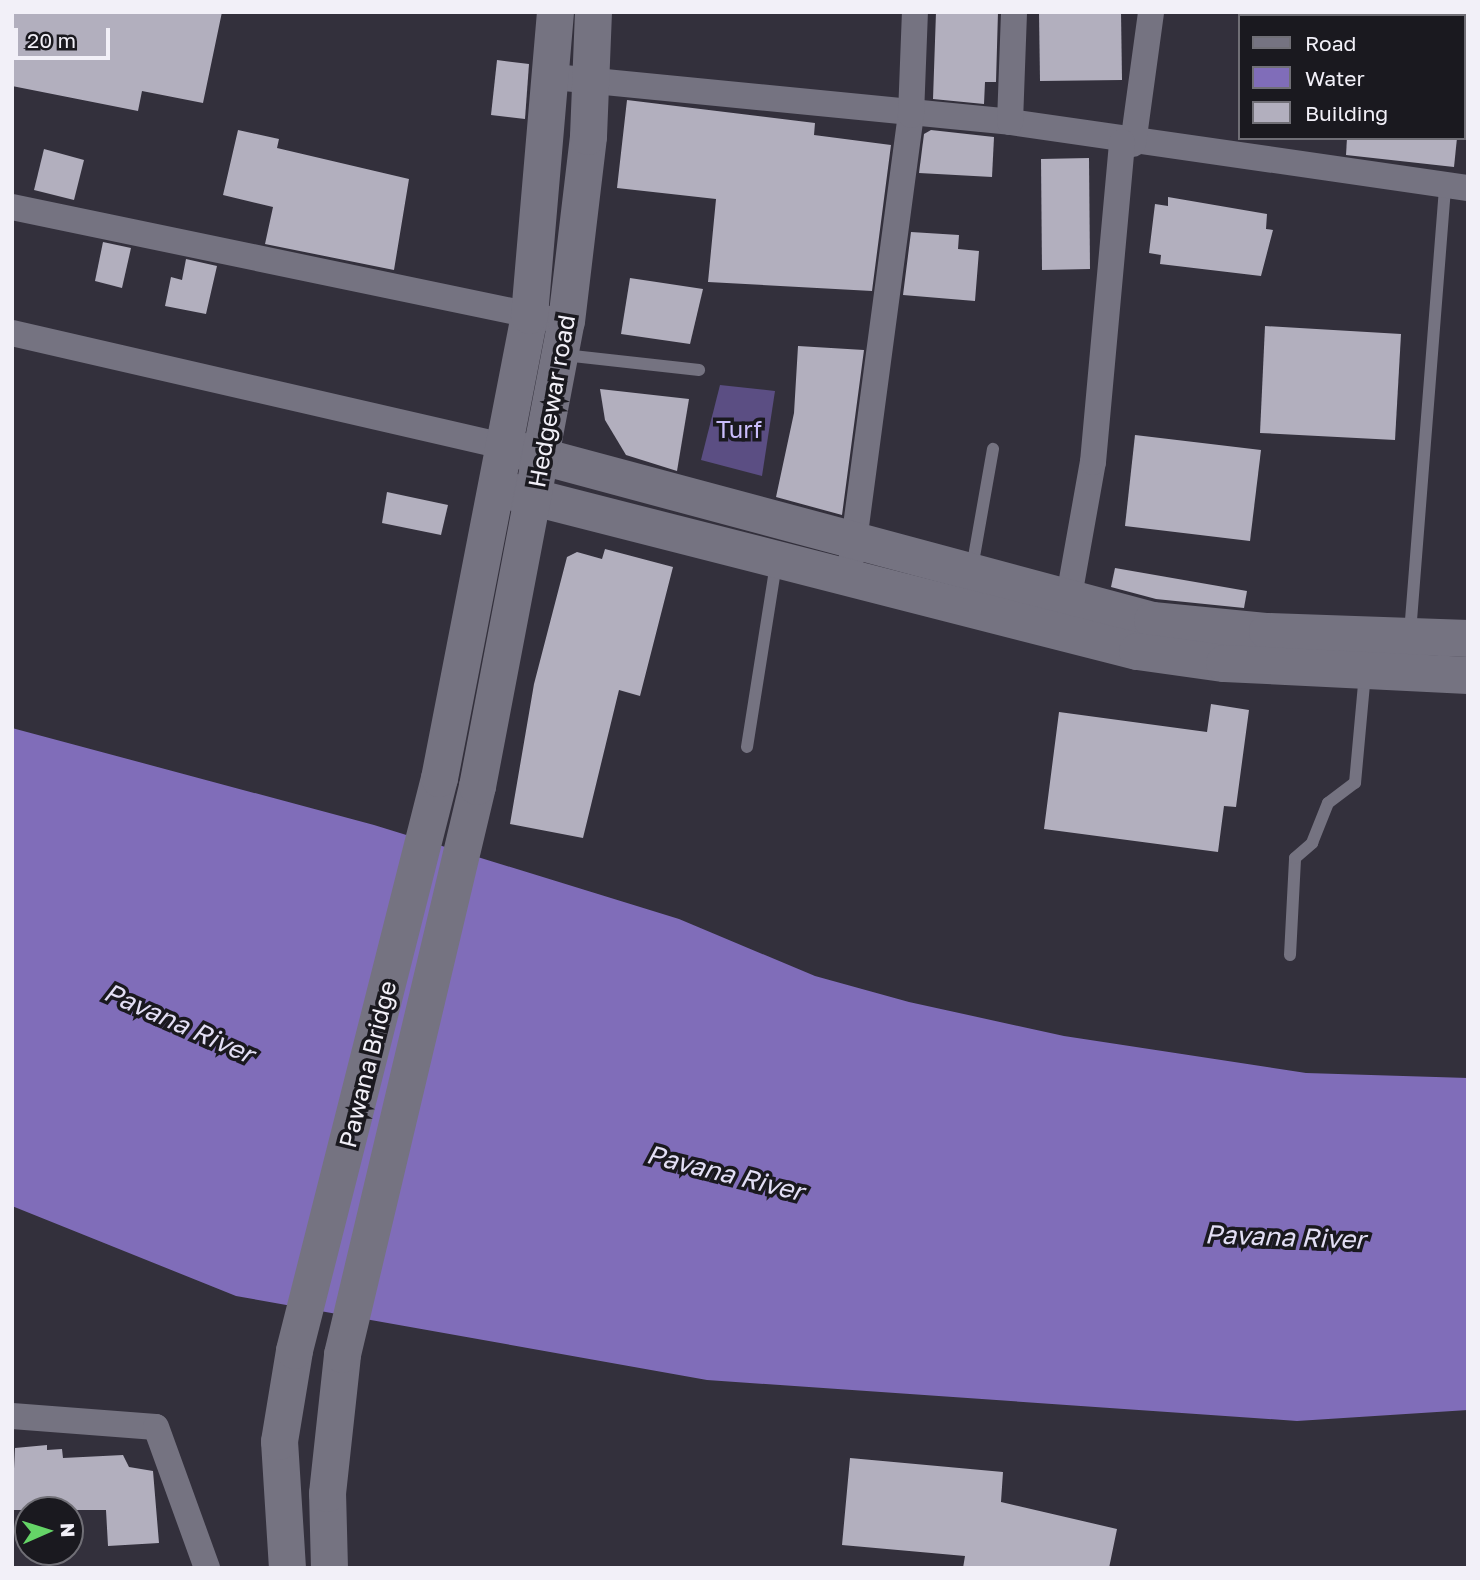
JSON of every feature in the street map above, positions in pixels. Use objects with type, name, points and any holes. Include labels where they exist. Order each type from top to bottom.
[{"type":"street","name":"Hedgewar road","points":[[439,779],[529,315],[554,77],[555,12]]},
{"type":"street","name":"Hedgewar road","points":[[477,786],[543,454],[563,338],[592,81],[593,12]]},
{"type":"street","points":[[849,575],[911,115],[915,12]]},
{"type":"street","points":[[1010,122],[1014,12]]},
{"type":"street","points":[[1062,635],[1093,462],[1128,143],[1151,12]]},
{"type":"street","points":[[554,77],[911,115],[1010,122],[1128,143],[1457,187]]},
{"type":"street","points":[[12,207],[529,315],[563,338]]},
{"type":"street","points":[[12,332],[543,454],[856,536],[1069,599],[1208,627],[1468,638]]},
{"type":"street","points":[[495,488],[777,556],[1062,635],[1224,663],[1365,674],[1468,675]]},
{"type":"street","name":"Pawana Bridge","points":[[287,1568],[279,1441],[294,1350],[439,779]]},
{"type":"street","name":"Pawana Bridge","points":[[329,1568],[327,1493],[342,1354],[477,786]]},
{"type":"street","points":[[12,1416],[156,1427],[207,1568]]},
{"type":"lane","points":[[1410,636],[1457,187]]},
{"type":"lane","points":[[563,338],[699,370]]},
{"type":"lane","points":[[972,572],[993,449]]},
{"type":"lane","points":[[747,747],[777,556]]},
{"type":"lane","points":[[1290,955],[1295,858],[1312,843],[1328,803],[1355,783],[1365,674]]},
{"type":"green space","name":"Turf","points":[[720,385],[775,391],[762,476],[701,460]]},
{"type":"water","name":"Pavana River","points":[[12,728],[374,825],[679,919],[815,976],[909,1002],[1064,1036],[1306,1073],[1468,1078],[1468,1410],[1297,1421],[707,1380],[236,1296],[12,1206]]},
{"type":"building","points":[[12,12],[222,12],[203,103],[142,91],[138,111],[12,86]]},
{"type":"building","points":[[936,12],[998,12],[996,82],[985,82],[984,104],[933,99]]},
{"type":"building","points":[[1039,12],[1121,12],[1122,80],[1040,81]]},
{"type":"building","points":[[497,60],[529,64],[525,119],[491,115]]},
{"type":"building","points":[[627,100],[815,123],[814,135],[891,145],[872,291],[708,282],[716,199],[617,188]]},
{"type":"building","points":[[238,130],[279,139],[277,148],[409,179],[394,270],[265,244],[273,207],[223,195]]},
{"type":"building","points":[[931,130],[994,137],[992,177],[919,173],[924,134]]},
{"type":"building","points":[[1347,140],[1457,140],[1454,167],[1346,155]]},
{"type":"building","points":[[44,149],[84,160],[74,200],[34,190]]},
{"type":"building","points":[[1089,158],[1090,269],[1042,270],[1041,159]]},
{"type":"building","points":[[1168,197],[1267,214],[1266,229],[1273,230],[1261,276],[1160,264],[1161,255],[1149,253],[1155,204],[1168,206]]},
{"type":"building","points":[[911,232],[959,235],[958,249],[979,251],[975,301],[903,295]]},
{"type":"building","points":[[103,242],[131,248],[122,288],[95,281]]},
{"type":"building","points":[[186,259],[217,266],[206,314],[165,306],[171,277],[182,280]]},
{"type":"building","points":[[630,278],[703,289],[690,344],[621,334]]},
{"type":"building","points":[[1265,326],[1401,334],[1395,440],[1260,433]]},
{"type":"building","points":[[798,346],[864,350],[842,515],[776,497],[794,413]]},
{"type":"building","points":[[600,389],[689,399],[677,471],[626,455],[605,420]]},
{"type":"building","points":[[1135,435],[1261,450],[1250,541],[1125,526]]},
{"type":"building","points":[[387,492],[448,505],[441,535],[382,523]]},
{"type":"building","points":[[605,549],[673,567],[640,696],[619,690],[583,838],[510,824],[534,684],[567,557],[577,552],[602,559]]},
{"type":"building","points":[[1115,568],[1247,591],[1244,608],[1156,599],[1111,587]]},
{"type":"building","points":[[1211,704],[1249,710],[1236,807],[1224,806],[1218,852],[1044,829],[1059,712],[1207,732]]},
{"type":"building","points":[[47,1445],[47,1450],[62,1449],[63,1458],[123,1455],[129,1467],[153,1471],[159,1543],[108,1546],[106,1510],[84,1510],[84,1496],[14,1496],[12,1510],[15,1448]]},
{"type":"building","points":[[850,1458],[1003,1472],[1001,1502],[1117,1529],[1109,1568],[963,1568],[965,1556],[842,1545]]}]
